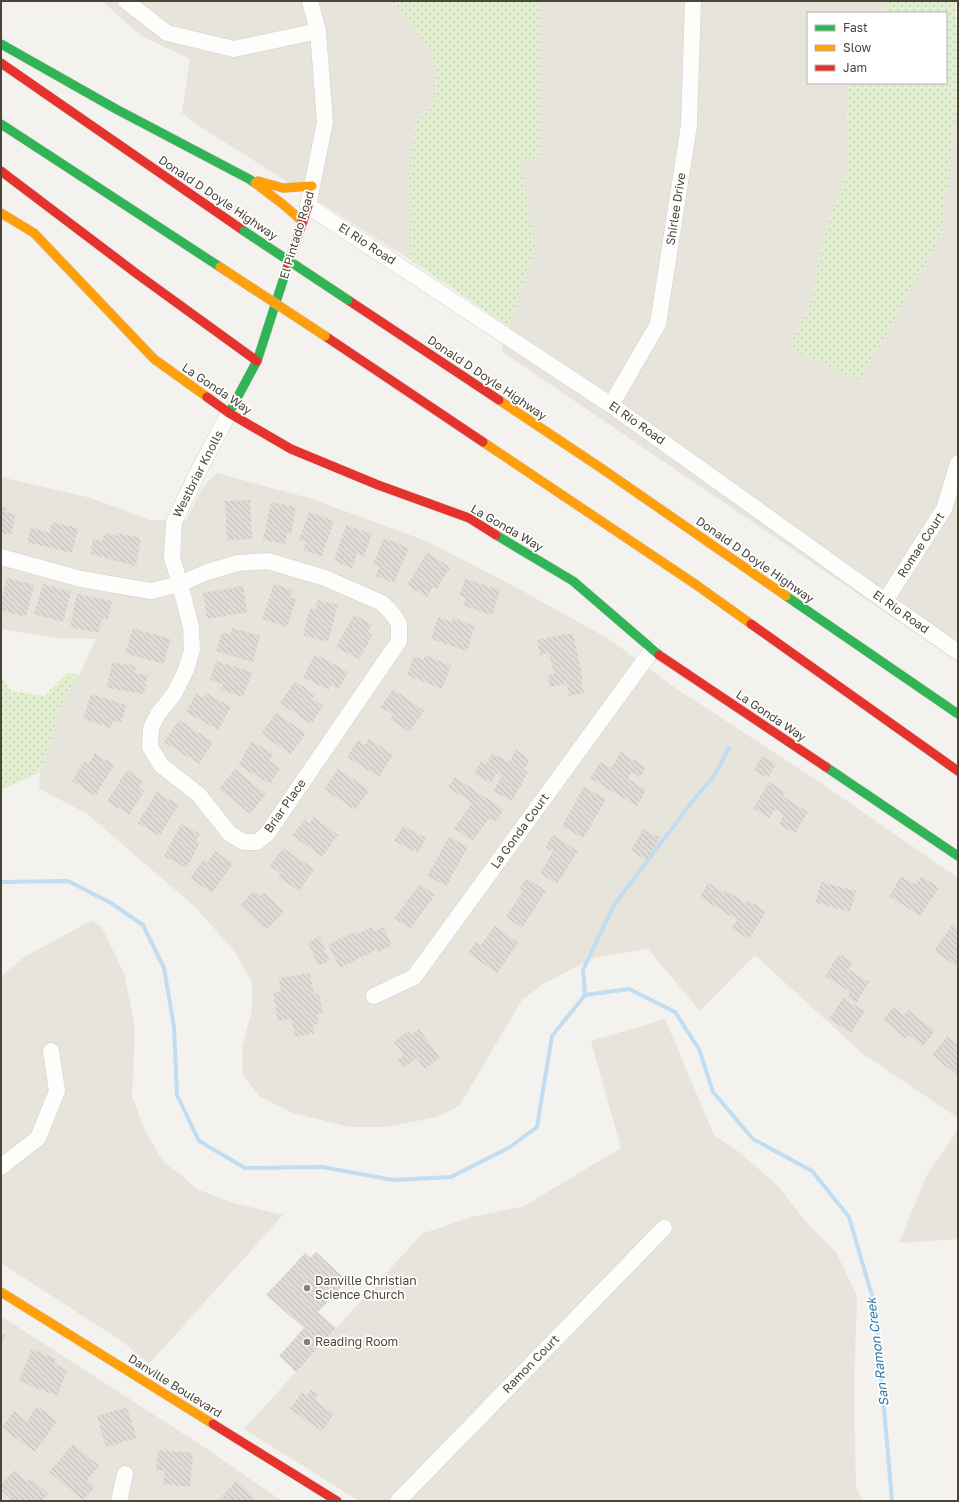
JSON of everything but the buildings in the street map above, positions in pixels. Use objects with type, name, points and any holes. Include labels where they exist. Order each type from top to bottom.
[{"type":"main road","points":[[1,44],[116,109],[249,179],[285,206],[303,222]]},
{"type":"main road","name":"Donald D Doyle Highway","points":[[1,64],[244,231],[614,477],[958,714]]},
{"type":"main road","points":[[1,124],[325,336],[694,584],[958,771]]},
{"type":"main road","points":[[1,171],[137,274],[257,361]]},
{"type":"main road","points":[[249,179],[283,188],[312,186]]},
{"type":"main road","name":"El Pintado Road","points":[[229,413],[257,361],[308,206]]},
{"type":"main road","name":"La Gonda Way","points":[[1,213],[34,233],[154,359],[229,413],[291,449],[378,485],[469,518],[573,581],[652,650],[958,856]]},
{"type":"main road","name":"Danville Boulevard","points":[[1,1292],[337,1501]]},
{"type":"street","points":[[126,1],[167,33],[234,49],[318,31]]},
{"type":"street","name":"El Pintado Road","points":[[308,206],[325,122],[318,31],[310,1]]},
{"type":"street","name":"Shirlee Drive","points":[[611,405],[658,324],[689,124],[693,1]]},
{"type":"street","name":"El Rio Road","points":[[308,206],[611,405],[958,652]]},
{"type":"street","name":"Westbriar Knolls","points":[[180,584],[172,558],[174,522],[229,413]]},
{"type":"street","name":"Romae Court","points":[[885,601],[944,508],[958,463]]},
{"type":"street","name":"Briar Place","points":[[1,557],[81,579],[151,591],[180,584],[207,572],[238,563],[268,561],[325,578],[382,603],[392,612],[399,624],[399,641],[267,834],[256,842],[244,842],[230,834],[199,796],[161,765],[150,747],[151,728],[158,714],[174,694],[186,670],[192,650],[191,627],[180,584]]},
{"type":"street","name":"La Gonda Court","points":[[374,996],[414,977],[652,650]]},
{"type":"street","points":[[1,1167],[38,1138],[57,1091],[51,1051]]},
{"type":"street","name":"Ramon Court","points":[[398,1501],[664,1228]]},
{"type":"street","points":[[119,1501],[125,1474]]},
{"type":"shaded area","points":[[102,1],[392,1],[434,54],[436,98],[415,124],[410,179],[412,261],[196,124],[182,113],[190,59],[140,35]]},
{"type":"shaded area","points":[[539,1],[888,1],[885,12],[807,12],[807,84],[848,84],[846,179],[829,219],[817,269],[812,302],[789,349],[941,235],[958,94],[958,662],[501,351],[535,249],[520,159],[540,156]]},
{"type":"shaded area","points":[[217,473],[312,499],[426,541],[512,585],[609,639],[671,685],[818,781],[958,878],[958,1118],[863,1054],[755,955],[700,1011],[648,949],[593,958],[543,984],[522,1000],[459,1106],[437,1117],[386,1127],[350,1127],[293,1113],[259,1096],[243,1075],[242,1047],[252,1010],[252,983],[235,952],[194,906],[86,813],[39,789],[40,772],[49,747],[59,707],[79,675],[96,639],[56,638],[1,629],[1,477],[91,498],[150,520],[186,521],[202,488]]},
{"type":"shaded area","points":[[91,921],[101,926],[124,973],[135,1027],[132,1097],[145,1130],[162,1160],[199,1190],[234,1203],[283,1215],[149,1364],[123,1342],[1,1263],[1,976],[26,956]]},
{"type":"shaded area","points":[[665,1019],[714,1135],[739,1152],[777,1185],[807,1223],[836,1252],[857,1296],[854,1392],[856,1487],[863,1501],[359,1501],[244,1429],[422,1234],[468,1218],[524,1206],[621,1148],[591,1041]]},
{"type":"shaded area","points":[[958,1129],[958,1239],[899,1243],[927,1175]]},
{"type":"shaded area","points":[[1,1316],[204,1447],[282,1501],[1,1501]]},
{"type":"green space","points":[[392,1],[539,1],[540,157],[520,159],[535,249],[509,327],[412,261],[410,179],[415,124],[436,98],[434,54]]},
{"type":"green space","points":[[888,1],[956,1],[955,16],[958,38],[958,94],[941,235],[860,380],[789,349],[812,302],[817,269],[829,219],[846,179],[848,84],[947,84],[947,12],[885,12]]},
{"type":"green space","points":[[68,673],[79,675],[59,707],[49,747],[40,772],[1,790],[1,681],[4,680],[11,691],[44,696]]},
{"type":"waterway","points":[[585,995],[583,970],[614,905],[695,798],[714,776],[729,748]]},
{"type":"waterway","name":"San Ramon Creek","points":[[1,882],[68,881],[111,903],[143,925],[164,968],[174,1027],[177,1095],[199,1141],[245,1168],[322,1167],[393,1180],[451,1177],[510,1147],[537,1127],[552,1036],[585,995],[629,989],[675,1012],[699,1049],[713,1092],[753,1139],[812,1171],[849,1217],[875,1306],[892,1501]]},
{"type":"traffic: fast","points":[[1,44],[116,109],[255,183]]},
{"type":"traffic: fast","points":[[1,124],[220,267]]},
{"type":"traffic: fast","points":[[244,231],[348,300]]},
{"type":"traffic: fast","points":[[229,413],[257,361],[288,265]]},
{"type":"traffic: fast","points":[[496,535],[573,581],[659,655]]},
{"type":"traffic: fast","points":[[786,596],[958,714]]},
{"type":"traffic: fast","points":[[826,767],[958,856]]},
{"type":"traffic: slow","points":[[258,181],[283,188],[312,186]]},
{"type":"traffic: slow","points":[[255,183],[303,222]]},
{"type":"traffic: slow","points":[[1,213],[34,233],[154,359],[207,397]]},
{"type":"traffic: slow","points":[[220,267],[325,336]]},
{"type":"traffic: slow","points":[[499,400],[601,468],[786,596]]},
{"type":"traffic: slow","points":[[483,442],[695,584],[751,624]]},
{"type":"traffic: slow","points":[[1,1292],[213,1424]]},
{"type":"traffic: jam","points":[[1,63],[244,231]]},
{"type":"traffic: jam","points":[[1,171],[137,274],[257,361]]},
{"type":"traffic: jam","points":[[288,265],[308,206]]},
{"type":"traffic: jam","points":[[348,300],[499,400]]},
{"type":"traffic: jam","points":[[325,336],[483,442]]},
{"type":"traffic: jam","points":[[207,397],[229,413],[291,449],[378,485],[469,518],[496,535]]},
{"type":"traffic: jam","points":[[751,624],[958,771]]},
{"type":"traffic: jam","points":[[659,655],[826,767]]},
{"type":"traffic: jam","points":[[213,1424],[337,1501]]},
{"type":"place","name":"Danville Christian Science Church","points":[[307,1288]]},
{"type":"place","name":"Reading Room","points":[[307,1342]]}]
